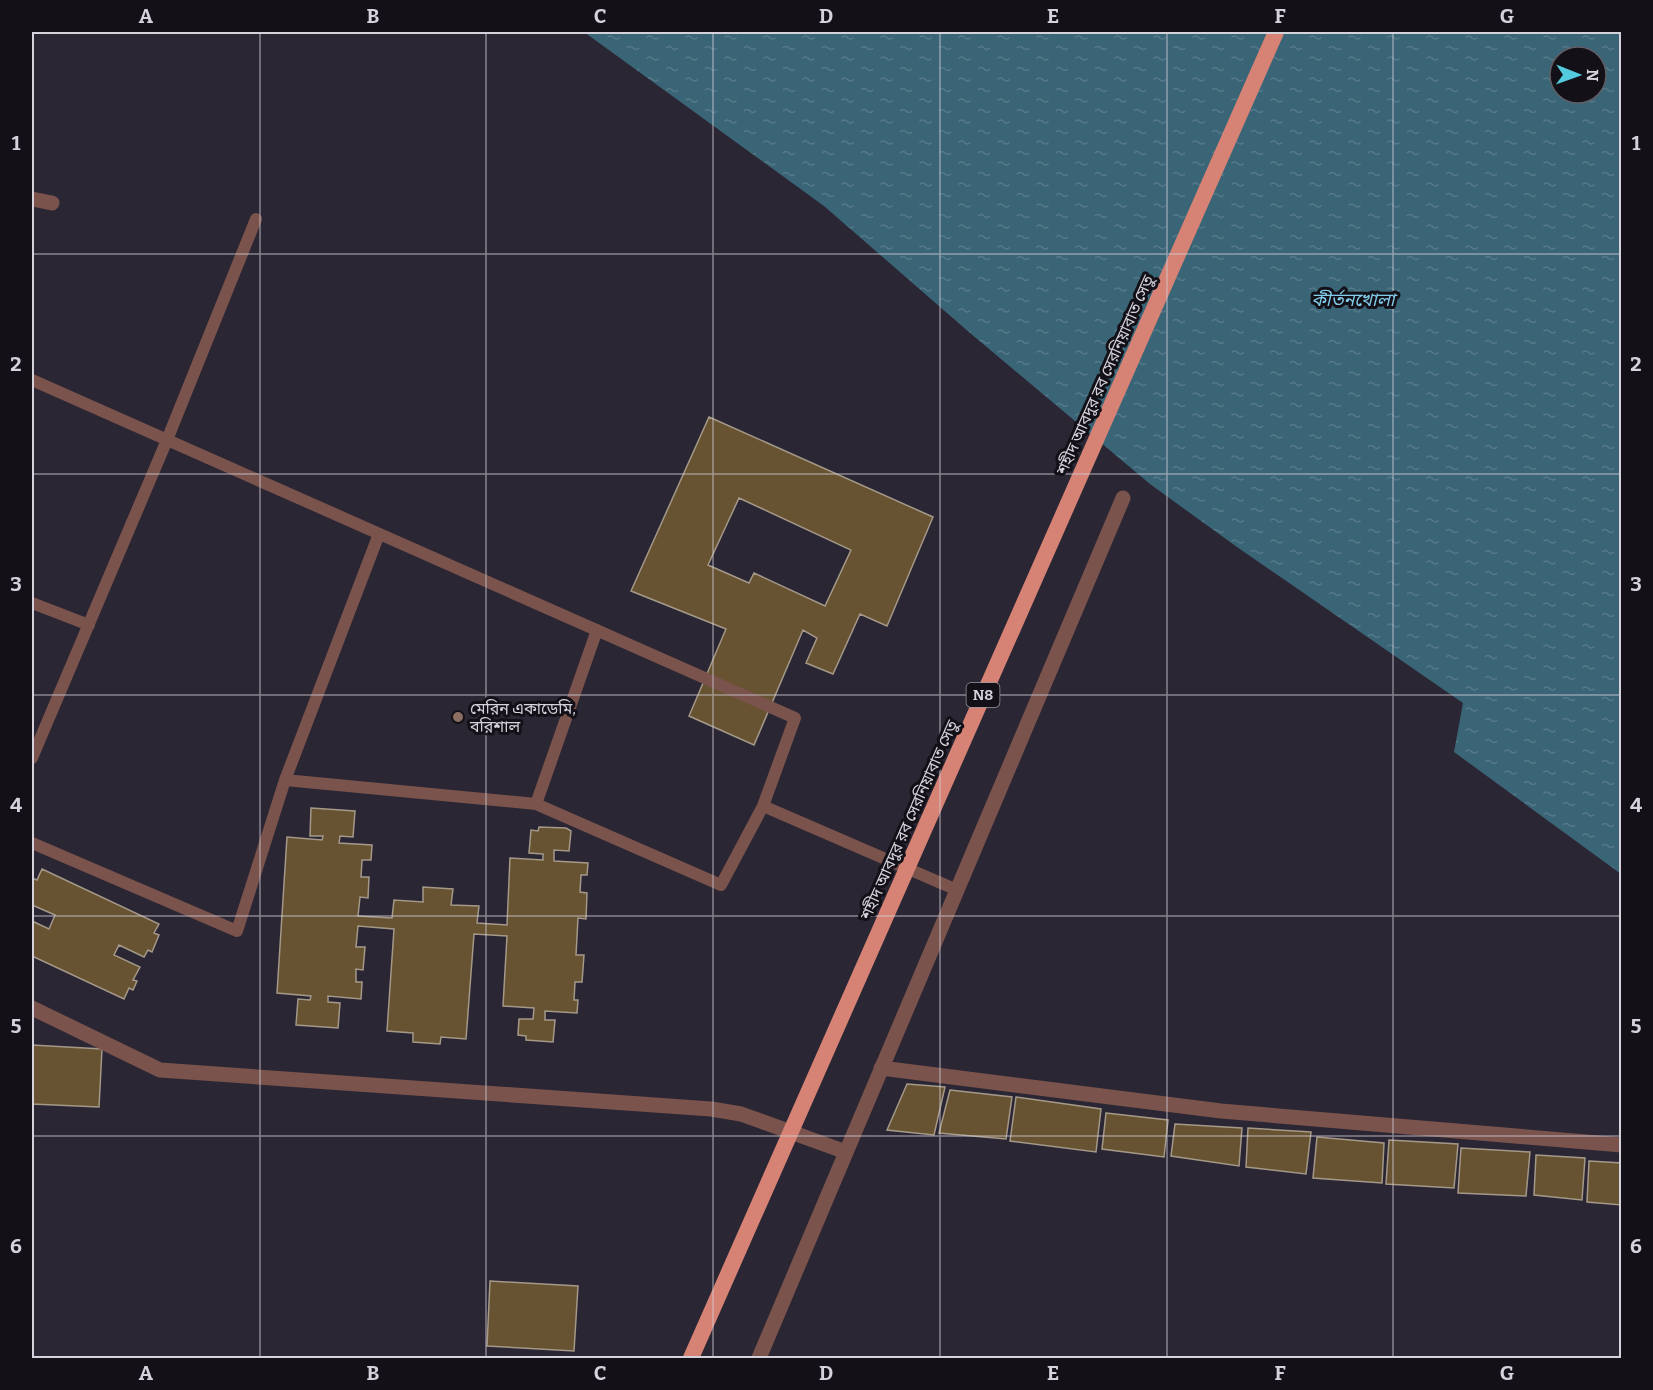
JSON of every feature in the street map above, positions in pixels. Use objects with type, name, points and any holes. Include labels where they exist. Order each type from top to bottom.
[{"type":"highway","name":"শহীদ আবদুর রব সেরনিয়াবাত সেতু","points":[[691,1359],[1276,32]]},
{"type":"street","points":[[32,199],[52,203]]},
{"type":"street","points":[[759,1359],[1123,498]]},
{"type":"street","points":[[32,1008],[160,1070],[711,1109],[741,1114],[846,1152]]},
{"type":"street","points":[[881,1068],[1221,1111],[1622,1145]]},
{"type":"lane","points":[[32,758],[167,440],[256,219]]},
{"type":"lane","points":[[32,380],[795,718],[763,806],[721,885],[537,804],[285,780]]},
{"type":"lane","points":[[32,843],[237,931],[285,780],[379,534]]},
{"type":"lane","points":[[32,603],[88,625]]},
{"type":"lane","points":[[537,804],[597,630]]},
{"type":"lane","points":[[763,806],[957,890]]},
{"type":"water","name":"কীর্তনখোলা","points":[[584,32],[1621,32],[1621,874],[1454,752],[1463,703],[1150,484],[970,333],[824,206]]},
{"type":"building","points":[[709,417],[933,517],[887,626],[860,614],[833,674],[806,663],[817,638],[803,630],[754,745],[689,716],[726,629],[631,591]],"holes":[[[739,498],[851,550],[825,606],[754,573],[749,583],[708,565]]]},
{"type":"building","points":[[311,808],[355,811],[353,837],[340,836],[339,843],[372,845],[371,860],[362,860],[361,877],[369,877],[368,898],[360,897],[358,916],[392,918],[394,900],[423,902],[423,887],[453,889],[451,905],[479,906],[477,923],[507,925],[510,858],[543,860],[543,854],[529,853],[531,830],[538,831],[539,827],[566,828],[571,831],[569,851],[554,850],[554,861],[588,863],[587,875],[581,875],[580,892],[587,893],[586,919],[578,918],[576,955],[584,955],[582,982],[575,982],[574,1000],[578,1000],[577,1013],[545,1011],[545,1020],[555,1020],[553,1042],[526,1040],[526,1036],[518,1035],[519,1019],[533,1019],[534,1008],[503,1006],[507,936],[474,934],[466,1039],[441,1037],[440,1044],[413,1042],[413,1033],[387,1031],[394,929],[358,926],[356,947],[365,947],[363,970],[356,969],[356,982],[362,982],[361,999],[328,996],[328,1002],[340,1003],[338,1028],[296,1025],[298,999],[310,1000],[311,996],[277,993],[287,837],[322,840],[323,836],[310,836]]},
{"type":"building","points":[[42,869],[159,924],[154,933],[159,935],[152,952],[148,950],[144,957],[119,945],[114,955],[140,967],[133,980],[137,981],[133,990],[129,988],[124,999],[32,956],[32,921],[49,929],[55,915],[32,905],[32,878],[37,880]]},
{"type":"building","points":[[32,1045],[102,1049],[99,1107],[32,1104]]},
{"type":"building","points":[[907,1084],[945,1087],[934,1135],[887,1130]]},
{"type":"building","points":[[950,1090],[1012,1097],[1006,1139],[939,1133]]},
{"type":"building","points":[[1016,1097],[1101,1109],[1096,1152],[1010,1141]]},
{"type":"building","points":[[1106,1113],[1168,1120],[1164,1157],[1102,1149]]},
{"type":"building","points":[[1175,1124],[1242,1128],[1239,1166],[1171,1156]]},
{"type":"building","points":[[1248,1128],[1311,1132],[1306,1174],[1246,1167]]},
{"type":"building","points":[[1317,1137],[1384,1143],[1382,1183],[1313,1178]]},
{"type":"building","points":[[1389,1140],[1458,1144],[1454,1188],[1386,1184]]},
{"type":"building","points":[[1461,1148],[1530,1152],[1526,1196],[1458,1193]]},
{"type":"building","points":[[1536,1155],[1585,1158],[1582,1200],[1534,1195]]},
{"type":"building","points":[[1589,1161],[1622,1163],[1622,1205],[1587,1202]]},
{"type":"building","points":[[490,1281],[578,1286],[574,1351],[487,1346]]},
{"type":"place","name":"মেরিন একাডেমি, বরিশাল","points":[[458,717]]}]
